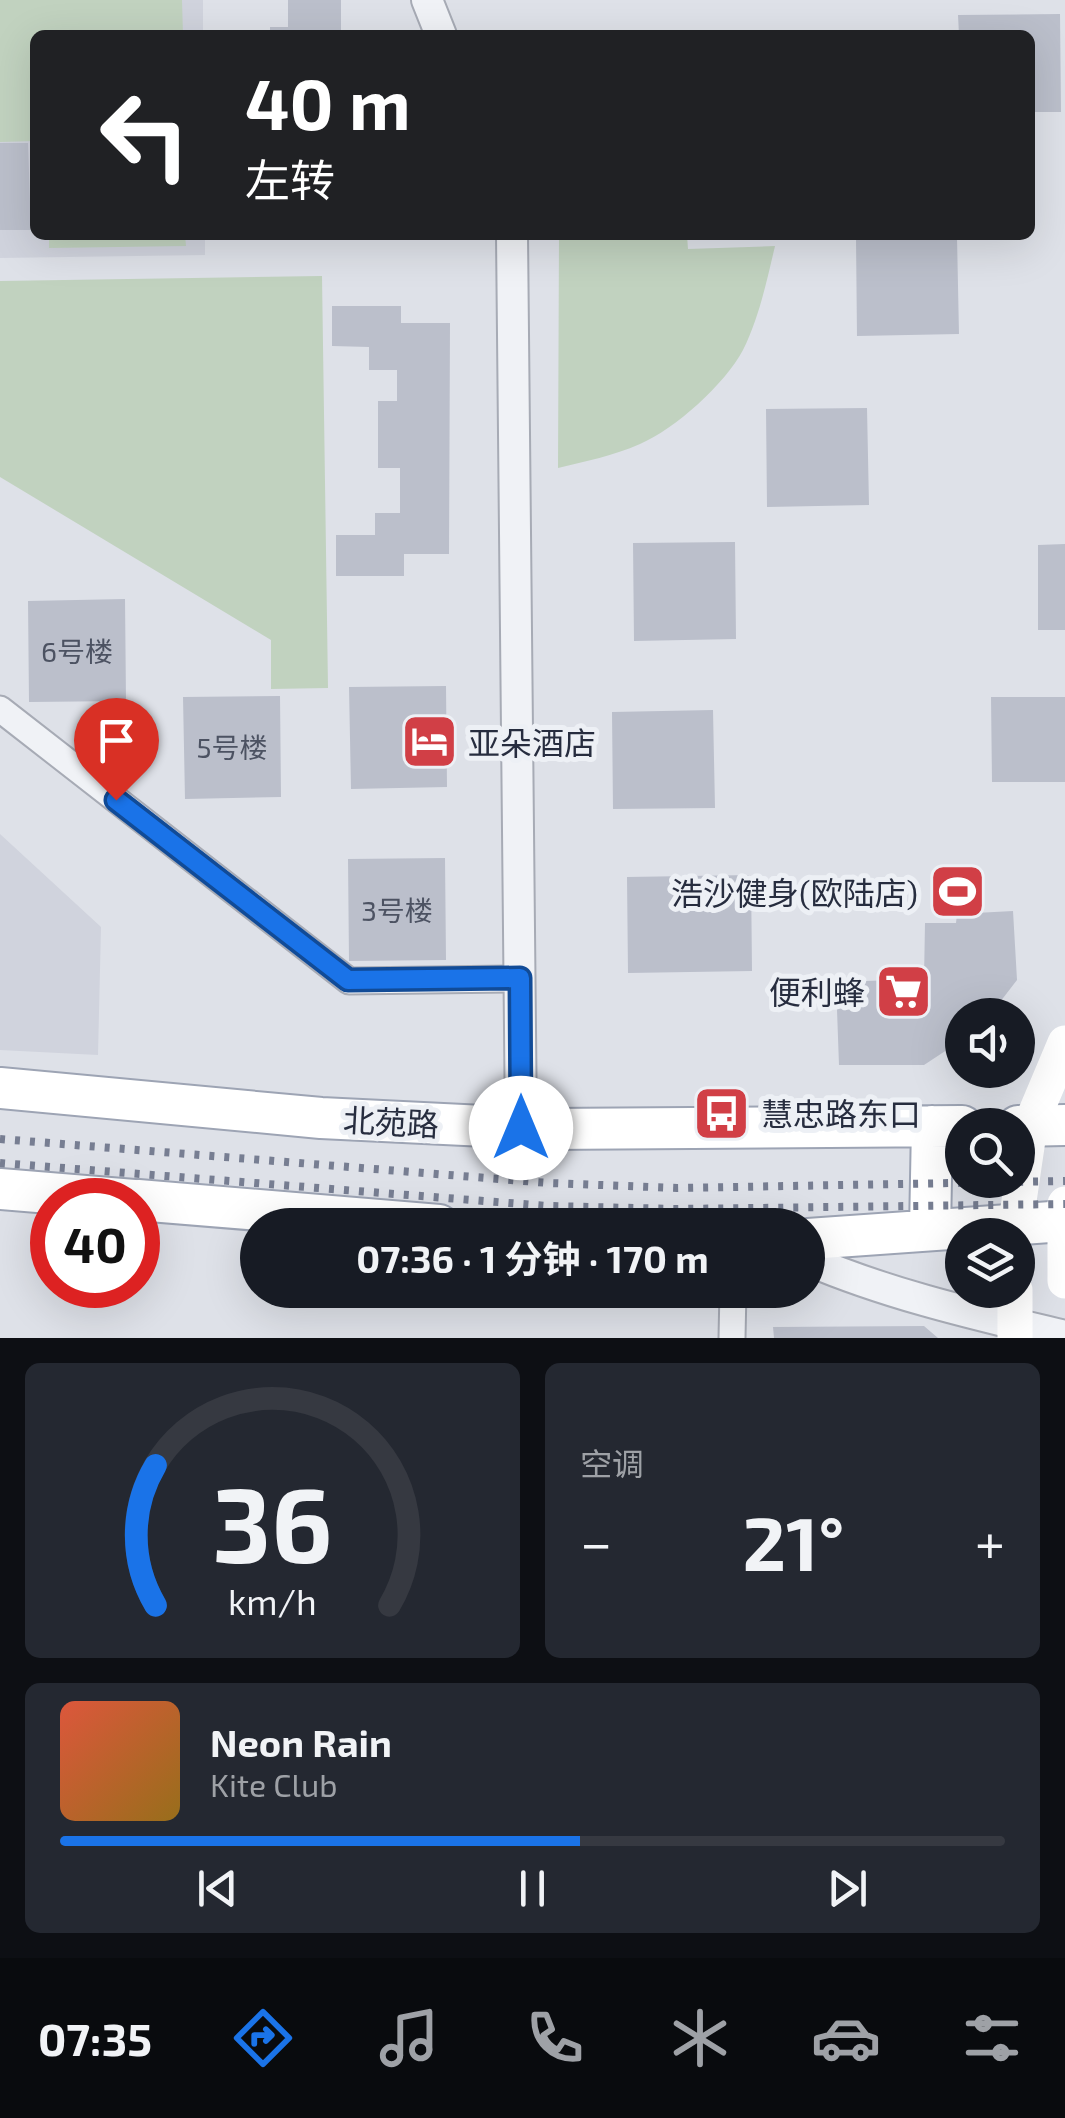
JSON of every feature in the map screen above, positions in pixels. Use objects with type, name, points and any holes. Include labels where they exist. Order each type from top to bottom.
[{"type":"main road","points":[[1016,1218],[1037,1126],[1065,1043]]},
{"type":"main road","name":"北苑路","points":[[0,1088],[321,1118],[521,1128],[945,1126]]},
{"type":"main road","points":[[930,1230],[945,1143]]},
{"type":"main road","points":[[0,1189],[30,1191]]},
{"type":"main road","points":[[160,1202],[240,1209]]},
{"type":"main road","points":[[1035,1223],[1064,1215],[1065,1281]]},
{"type":"main road","points":[[825,1238],[945,1230]]},
{"type":"street","points":[[427,0],[439,30]]},
{"type":"street","points":[[512,240],[521,1128]]},
{"type":"street","points":[[0,709],[348,980],[520,978]]},
{"type":"street","points":[[825,1266],[874,1284],[1065,1336]]},
{"type":"street","points":[[732,1338],[733,1308]]},
{"type":"shaded area","points":[[0,0],[203,0],[203,30],[30,30],[30,240],[205,240],[205,255],[0,258]]},
{"type":"shaded area","points":[[0,834],[101,927],[98,1055],[0,1050]]},
{"type":"green space","points":[[0,0],[182,0],[183,30],[30,30],[30,141],[0,142]]},
{"type":"green space","points":[[49,240],[185,240],[186,246],[49,248]]},
{"type":"green space","points":[[559,240],[687,240],[688,249],[775,246],[749,338],[712,391],[683,417],[640,444],[558,468]]},
{"type":"green space","points":[[322,276],[328,688],[271,689],[271,640],[0,477],[0,281]]},
{"type":"building","points":[[288,0],[341,0],[341,30],[270,30],[288,27]]},
{"type":"building","points":[[1060,14],[1061,112],[1035,112],[1035,30],[959,30],[958,15]]},
{"type":"building","points":[[0,143],[28,143],[30,230],[0,230]]},
{"type":"building","points":[[856,240],[957,240],[959,334],[857,336]]},
{"type":"building","points":[[332,306],[401,306],[401,323],[450,323],[449,554],[404,554],[404,576],[336,576],[336,535],[375,535],[375,513],[400,513],[400,468],[378,468],[378,401],[397,401],[397,370],[369,370],[369,347],[332,346]]},
{"type":"building","points":[[867,408],[869,505],[767,507],[766,409]]},
{"type":"building","points":[[735,542],[736,639],[634,641],[633,543]]},
{"type":"building","points":[[1065,544],[1065,630],[1038,630],[1038,545]]},
{"type":"building","points":[[125,599],[126,701],[29,702],[28,601]]},
{"type":"building","points":[[446,686],[447,787],[351,789],[349,687]]},
{"type":"building","points":[[280,696],[281,797],[185,799],[183,697]]},
{"type":"building","points":[[991,697],[1065,697],[1065,782],[992,782]]},
{"type":"building","points":[[713,710],[715,808],[613,809],[612,712]]},
{"type":"building","points":[[445,858],[446,960],[349,961],[348,859]]},
{"type":"building","points":[[751,875],[752,971],[628,973],[627,877]]},
{"type":"building","points":[[1013,911],[1017,980],[1003,998],[945,998],[945,1051],[924,1065],[839,1065],[836,982],[924,979],[925,923],[956,923],[957,914]]},
{"type":"building","points":[[924,1326],[938,1338],[774,1338],[773,1327]]},
{"type":"railway","points":[[0,1139],[549,1183],[677,1188],[1065,1181]]},
{"type":"railway","points":[[0,1163],[548,1206],[677,1209],[1065,1204]]},
{"type":"place","name":"亚朵酒店","points":[[429,742]]},
{"type":"place","name":"浩沙健身(欧陆店)","points":[[957,892]]},
{"type":"place","name":"便利蜂","points":[[904,991]]},
{"type":"place","name":"慧忠路东口","points":[[722,1113]]},
{"type":"route","points":[[116,800],[348,980],[520,978],[521,1128]]}]
